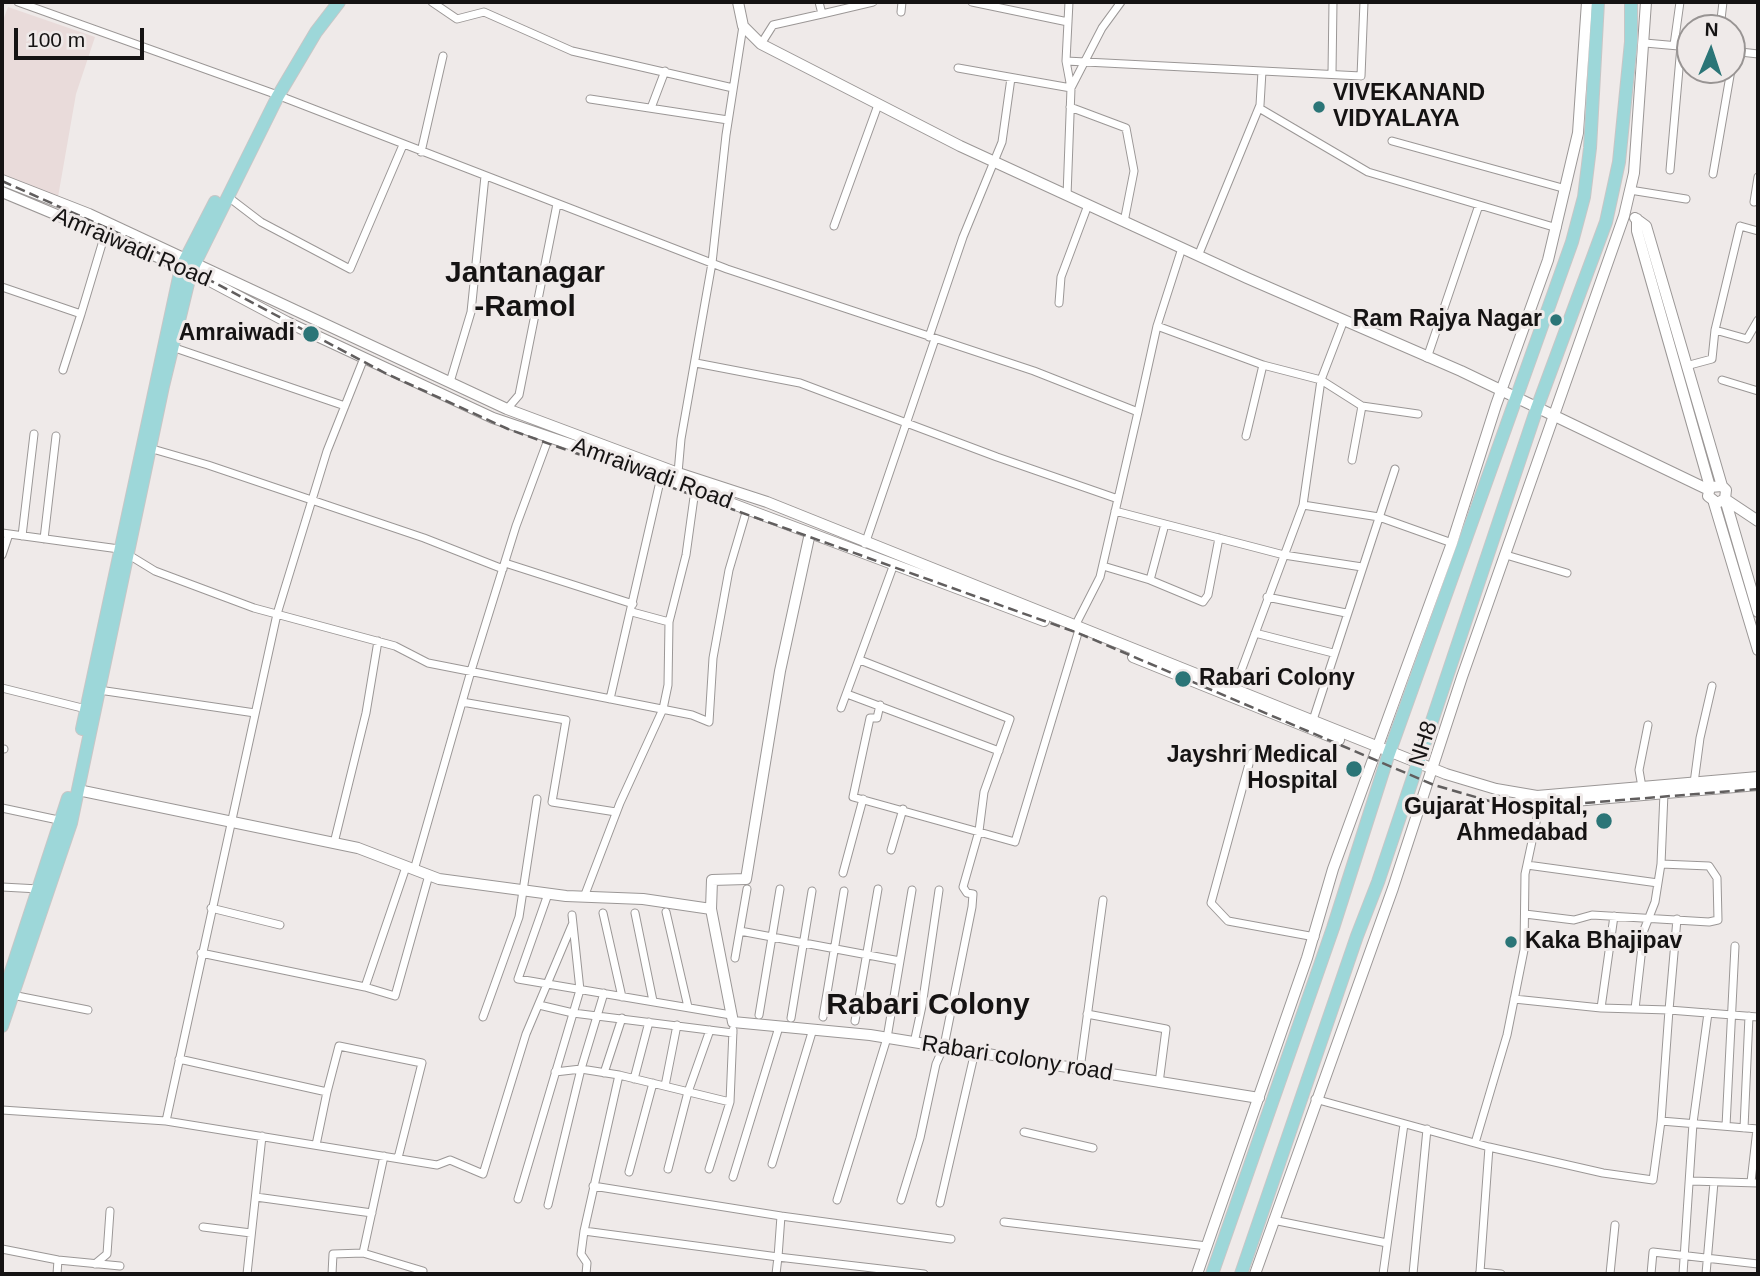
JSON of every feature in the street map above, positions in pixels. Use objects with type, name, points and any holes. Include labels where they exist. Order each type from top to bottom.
[{"type":"main road","points":[[7,997],[66,822],[86,709],[188,265],[275,95],[329,2]]},
{"type":"main road","points":[[2,1026],[7,997],[39,889],[78,790],[123,553],[149,449],[188,265],[275,95],[339,2]]},
{"type":"main road","name":"NH8","points":[[1212,1274],[1333,928],[1382,774],[1382,754],[1572,242],[1584,197],[1597,29],[1591,2]]},
{"type":"main road","name":"NH8","points":[[1241,1274],[1417,766],[1537,408],[1607,214],[1619,162],[1631,42],[1631,2]]},
{"type":"street","points":[[19,2],[275,95],[712,263],[1034,371],[1138,412]]},
{"type":"street","points":[[432,2],[457,19],[484,12],[572,51],[733,88]]},
{"type":"street","points":[[678,474],[681,439],[712,263],[728,120],[743,26],[738,2]]},
{"type":"street","points":[[820,2],[822,14]]},
{"type":"street","points":[[761,44],[773,25],[873,2]]},
{"type":"street","points":[[901,12],[902,2]]},
{"type":"street","points":[[972,2],[1068,22]]},
{"type":"street","points":[[1068,195],[1071,88],[1066,61],[1069,2]]},
{"type":"street","points":[[1071,88],[1102,28],[1121,2]]},
{"type":"street","points":[[1332,73],[1333,2]]},
{"type":"street","points":[[1066,61],[1361,76],[1364,2]]},
{"type":"street","points":[[1197,1274],[1315,937],[1333,869],[1382,754],[1557,228],[1579,120],[1591,2]]},
{"type":"street","points":[[1255,1274],[1393,888],[1552,416],[1625,210],[1631,189],[1645,43],[1646,2]]},
{"type":"street","points":[[743,26],[761,44],[994,162],[1502,390],[1552,416],[1714,488],[1726,490],[1720,501],[1758,650]]},
{"type":"street","points":[[1645,43],[1676,45]]},
{"type":"street","points":[[421,152],[443,56]]},
{"type":"street","points":[[958,68],[1071,88]]},
{"type":"street","points":[[651,108],[665,71]]},
{"type":"street","points":[[1199,256],[1259,108],[1262,71]]},
{"type":"street","points":[[1670,170],[1676,76]]},
{"type":"street","points":[[864,546],[907,421],[963,237],[1002,142],[1011,78]]},
{"type":"street","points":[[1713,174],[1729,84]]},
{"type":"street","points":[[590,99],[728,120]]},
{"type":"street","points":[[834,226],[878,104]]},
{"type":"street","points":[[1070,107],[1126,128],[1134,171],[1124,222]]},
{"type":"street","points":[[1259,108],[1368,172],[1557,228]]},
{"type":"street","points":[[1392,141],[1567,189]]},
{"type":"street","points":[[226,195],[261,222],[350,269],[402,145]]},
{"type":"street","points":[[450,382],[471,312],[485,176]]},
{"type":"street","points":[[1754,202],[1758,177]]},
{"type":"street","points":[[2,180],[89,214],[188,265],[507,410],[678,474],[767,502],[864,546],[1234,690],[1382,754],[1495,796],[1540,804],[1758,785]]},
{"type":"street","points":[[1631,189],[1686,199]]},
{"type":"street","name":"Amraiwadi Road","points":[[2,192],[188,265],[287,322],[490,417],[695,489],[810,533],[864,546],[894,564],[1076,630],[1247,705],[1313,725]]},
{"type":"street","points":[[507,410],[519,395],[557,204]]},
{"type":"street","points":[[1059,303],[1061,276],[1088,205]]},
{"type":"street","points":[[1427,358],[1479,205]]},
{"type":"street","points":[[1607,214],[1625,210],[1646,226],[1686,366],[1714,488],[1709,499],[1720,501],[1758,521]]},
{"type":"street","points":[[1637,219],[1637,230],[1714,488]]},
{"type":"street","points":[[1686,366],[1712,359],[1715,330],[1740,226],[1758,231]]},
{"type":"street","points":[[63,370],[102,244]]},
{"type":"street","points":[[880,705],[877,718],[870,718],[853,797],[1015,842],[1076,630],[1103,566],[1157,326],[1182,248]]},
{"type":"street","points":[[2,287],[81,314]]},
{"type":"street","points":[[1234,690],[1303,505],[1321,380],[1344,320]]},
{"type":"street","points":[[1715,330],[1747,339],[1758,320]]},
{"type":"street","points":[[1157,326],[1263,366],[1321,380],[1362,406],[1418,414]]},
{"type":"street","points":[[172,347],[345,405]]},
{"type":"street","points":[[166,1121],[229,820],[277,614],[312,500],[364,358]]},
{"type":"street","points":[[696,363],[800,383],[1118,499]]},
{"type":"street","points":[[1245,436],[1263,366]]},
{"type":"street","points":[[1722,380],[1758,391]]},
{"type":"street","points":[[1352,460],[1362,406]]},
{"type":"street","points":[[22,536],[34,433]]},
{"type":"street","points":[[44,539],[56,436]]},
{"type":"street","points":[[365,986],[410,868],[504,566],[549,437]]},
{"type":"street","points":[[149,449],[312,500],[669,622]]},
{"type":"street","points":[[1313,725],[1333,653],[1395,470]]},
{"type":"street","points":[[610,699],[661,477]]},
{"type":"street","points":[[584,897],[616,812],[663,709],[668,685],[669,622],[686,555],[695,489]]},
{"type":"street","points":[[1720,501],[1758,612]]},
{"type":"street","points":[[1303,505],[1379,517],[1452,543]]},
{"type":"street","points":[[2,555],[5,534],[123,553],[155,571],[277,614],[395,646],[428,663],[663,709],[709,722],[713,658],[729,570],[747,509]]},
{"type":"street","points":[[1115,511],[1284,555],[1362,567]]},
{"type":"street","points":[[1150,580],[1165,524]]},
{"type":"street","points":[[709,1169],[730,1102],[732,1023],[711,909],[712,880],[746,879],[780,671],[810,533]]},
{"type":"street","points":[[1103,566],[1150,580],[1196,601],[1206,600],[1219,538]]},
{"type":"street","points":[[1506,555],[1567,573]]},
{"type":"street","points":[[841,708],[894,564]]},
{"type":"street","points":[[1267,597],[1346,613]]},
{"type":"street","points":[[1255,633],[1333,653]]},
{"type":"street","points":[[334,843],[366,713],[377,641]]},
{"type":"street","points":[[860,660],[1010,719],[984,792],[979,831],[963,887],[967,893],[973,894],[972,908],[944,1046],[936,1064],[920,1138],[901,1200]]},
{"type":"street","points":[[1694,783],[1700,738],[1713,685]]},
{"type":"street","points":[[2,688],[86,709]]},
{"type":"street","points":[[99,690],[255,713]]},
{"type":"street","points":[[846,694],[880,705],[960,739],[999,751]]},
{"type":"street","points":[[462,702],[566,720],[552,802],[616,812]]},
{"type":"street","points":[[1642,787],[1639,770],[1648,725]]},
{"type":"street","points":[[1252,753],[1211,903],[1228,921],[1315,937]]},
{"type":"street","points":[[1431,772],[1496,789],[1537,796],[1758,777]]},
{"type":"street","points":[[78,790],[358,848],[429,876],[548,894],[643,899],[711,909]]},
{"type":"street","points":[[1635,1009],[1644,930],[1650,917],[1661,864],[1664,793]]},
{"type":"street","points":[[483,1017],[519,917],[537,799]]},
{"type":"street","points":[[843,873],[863,799]]},
{"type":"street","points":[[1475,1143],[1514,999],[1524,950],[1527,865],[1540,804]]},
{"type":"street","points":[[2,808],[66,822]]},
{"type":"street","points":[[891,850],[904,809]]},
{"type":"street","points":[[1525,914],[1574,920],[1592,915],[1709,922],[1718,919],[1717,878],[1709,866],[1661,864]]},
{"type":"street","points":[[1527,865],[1658,883]]},
{"type":"street","points":[[201,953],[365,986],[395,996],[429,876]]},
{"type":"street","points":[[2,887],[39,889]]},
{"type":"street","points":[[759,1015],[779,889]]},
{"type":"street","points":[[855,1021],[878,889]]},
{"type":"street","points":[[735,958],[747,890]]},
{"type":"street","points":[[837,1200],[887,1038],[912,890]]},
{"type":"street","points":[[914,1043],[939,890]]},
{"type":"street","points":[[791,1018],[812,891]]},
{"type":"street","points":[[823,1017],[844,891]]},
{"type":"street","points":[[548,894],[518,979],[547,986],[688,1007],[732,1023]]},
{"type":"street","points":[[1080,1069],[1103,901]]},
{"type":"street","points":[[211,908],[280,925]]},
{"type":"street","points":[[666,912],[688,1007]]},
{"type":"street","points":[[635,913],[653,1002]]},
{"type":"street","points":[[603,914],[622,996]]},
{"type":"street","points":[[519,1199],[580,990],[572,915]]},
{"type":"street","points":[[1601,1008],[1614,916]]},
{"type":"street","points":[[1315,1100],[1489,1147],[1603,1173],[1653,1180],[1661,1121],[1676,919]]},
{"type":"street","points":[[2,1110],[166,1121],[437,1165],[450,1160],[483,1174],[526,1034],[572,925]]},
{"type":"street","points":[[740,931],[900,961]]},
{"type":"street","points":[[1726,1126],[1735,946]]},
{"type":"street","points":[[548,1205],[581,1069],[604,993]]},
{"type":"street","points":[[7,997],[88,1010]]},
{"type":"street","points":[[1514,999],[1601,1008],[1758,1017]]},
{"type":"street","points":[[539,1005],[573,1013],[710,1030],[732,1023]]},
{"type":"street","points":[[1683,1274],[1693,1123],[1708,1013]]},
{"type":"street","points":[[1087,1014],[1166,1029],[1158,1083]]},
{"type":"street","points":[[1744,1128],[1749,1016]]},
{"type":"street","points":[[604,1073],[622,1018]]},
{"type":"street","points":[[634,1079],[649,1022]]},
{"type":"street","name":"Rabari colony road","points":[[732,1023],[813,1029],[944,1046],[1259,1098]]},
{"type":"street","points":[[665,1086],[677,1026]]},
{"type":"street","points":[[733,1177],[779,1027]]},
{"type":"street","points":[[772,1164],[813,1029]]},
{"type":"street","points":[[668,1169],[688,1092],[710,1030]]},
{"type":"street","points":[[316,1145],[339,1046],[422,1063],[398,1158]]},
{"type":"street","points":[[940,1203],[973,1059],[978,1053]]},
{"type":"street","points":[[179,1059],[327,1092]]},
{"type":"street","points":[[555,1072],[581,1069],[619,1075],[730,1102]]},
{"type":"street","points":[[586,1274],[587,1263],[581,1254],[584,1231],[619,1075]]},
{"type":"street","points":[[629,1172],[653,1083]]},
{"type":"street","points":[[1661,1121],[1758,1129],[1755,1183],[1691,1181]]},
{"type":"street","points":[[1383,1274],[1404,1124]]},
{"type":"street","points":[[1413,1274],[1427,1129]]},
{"type":"street","points":[[1024,1132],[1093,1148]]},
{"type":"street","points":[[247,1274],[262,1136]]},
{"type":"street","points":[[1489,1147],[1479,1273],[1501,1274]]},
{"type":"street","points":[[363,1253],[384,1156]]},
{"type":"street","points":[[1706,1274],[1714,1182]]},
{"type":"street","points":[[593,1186],[781,1216],[951,1239]]},
{"type":"street","points":[[256,1197],[372,1213]]},
{"type":"street","points":[[95,1264],[107,1254],[110,1211]]},
{"type":"street","points":[[776,1274],[781,1216]]},
{"type":"street","points":[[1273,1220],[1387,1242]]},
{"type":"street","points":[[1004,1222],[1207,1246]]},
{"type":"street","points":[[1610,1274],[1615,1225]]},
{"type":"street","points":[[203,1227],[251,1233]]},
{"type":"street","points":[[584,1231],[924,1274]]},
{"type":"street","points":[[2,1252],[120,1266]]},
{"type":"street","points":[[1651,1274],[1653,1252],[1758,1264]]},
{"type":"street","points":[[332,1274],[333,1254],[363,1253],[423,1271],[422,1274]]},
{"type":"street","points":[[57,1274],[58,1260]]},
{"type":"shaded area","points":[[8,7],[95,37],[76,94],[58,197],[2,176],[2,23]]},
{"type":"railway","points":[[2,181],[136,241],[385,373],[508,429],[1078,633],[1434,785],[1493,802],[1560,805],[1758,789]]},
{"type":"place","name":"VIVEKANAND VIDYALAYA","points":[[1319,107]]},
{"type":"place","name":"Ram Rajya Nagar","points":[[1556,320]]},
{"type":"place","name":"Amraiwadi","points":[[311,334]]},
{"type":"place","name":"Rabari Colony","points":[[1183,679]]},
{"type":"place","name":"Jayshri Medical Hospital","points":[[1354,769]]},
{"type":"place","name":"Gujarat Hospital, Ahmedabad","points":[[1604,821]]},
{"type":"place","name":"Kaka Bhajipav","points":[[1511,942]]},
{"type":"district","name":"Jantanagar -Ramol","points":[[525,291]]},
{"type":"district","name":"Rabari Colony","points":[[928,1006]]}]
